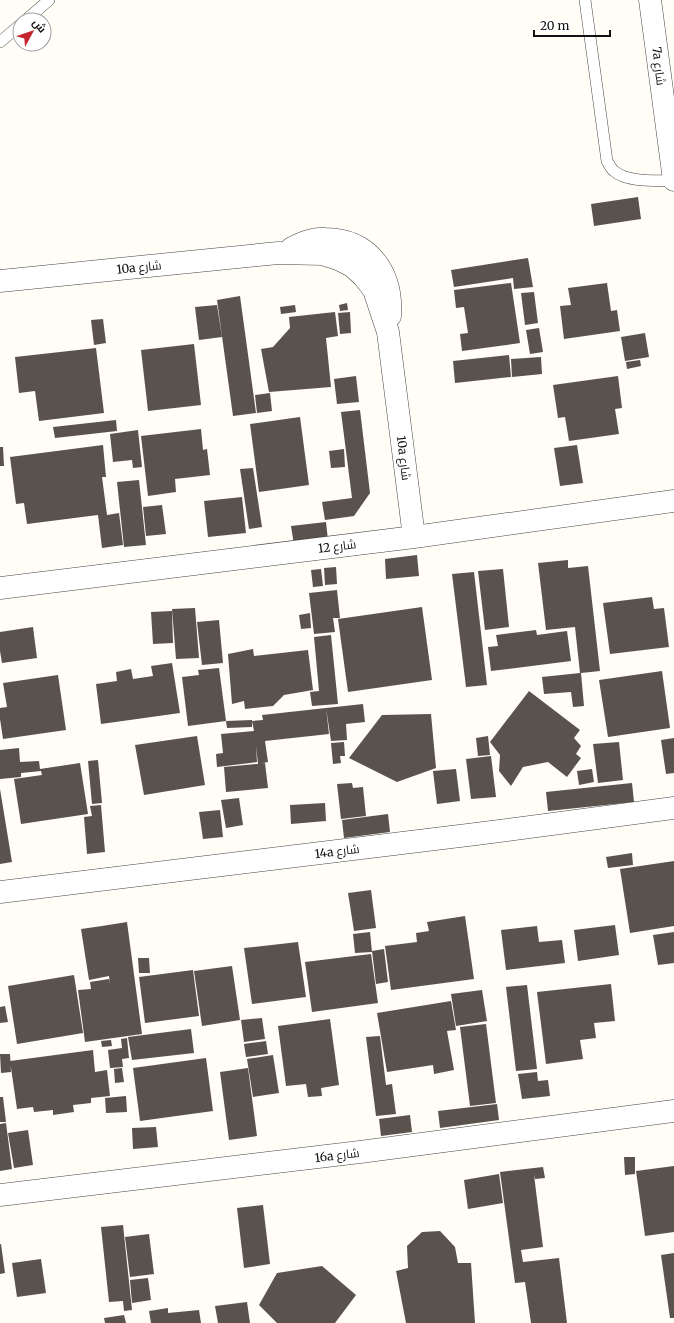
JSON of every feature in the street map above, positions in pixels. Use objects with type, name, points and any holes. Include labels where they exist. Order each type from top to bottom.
[{"type":"street","name":"7a شارع","points":[[650,0],[674,180]]},
{"type":"street","name":"10a شارع","points":[[0,281],[278,253],[307,241],[323,238],[341,240],[357,246],[371,256],[382,270],[388,286],[391,303],[388,332],[414,537]]},
{"type":"street","name":"شارع 12","points":[[0,588],[414,537],[674,501]]},
{"type":"street","name":"14a شارع","points":[[0,892],[468,835],[674,808]]},
{"type":"street","name":"16a شارع","points":[[0,1195],[360,1152],[674,1110]]},
{"type":"lane","points":[[35,12],[49,0]]},
{"type":"lane","points":[[586,0],[607,161],[613,171],[623,177],[634,179],[674,180]]},
{"type":"lane","points":[[0,42],[12,32]]},
{"type":"building","points":[[638,197],[641,219],[594,226],[591,204]]},
{"type":"building","points":[[528,258],[533,287],[514,289],[513,278],[454,287],[451,270]]},
{"type":"building","points":[[511,283],[520,343],[462,351],[460,334],[468,333],[464,307],[456,308],[454,290]]},
{"type":"building","points":[[607,283],[611,311],[617,310],[620,331],[564,339],[560,306],[571,305],[568,288]]},
{"type":"building","points":[[534,292],[538,323],[525,325],[521,293]]},
{"type":"building","points":[[240,296],[256,413],[233,416],[217,300]]},
{"type":"building","points":[[347,303],[348,310],[340,311],[339,305]]},
{"type":"building","points":[[217,305],[222,337],[199,340],[195,307]]},
{"type":"building","points":[[295,305],[296,312],[281,314],[280,307]]},
{"type":"building","points":[[335,312],[338,336],[326,338],[331,387],[269,392],[261,349],[273,347],[290,328],[289,317]]},
{"type":"building","points":[[350,312],[351,333],[340,334],[338,313]]},
{"type":"building","points":[[103,319],[106,343],[94,345],[91,320]]},
{"type":"building","points":[[539,328],[543,352],[530,354],[526,330]]},
{"type":"building","points":[[645,333],[649,357],[625,361],[621,337]]},
{"type":"building","points":[[194,344],[201,405],[148,411],[141,350]]},
{"type":"building","points":[[96,348],[104,413],[39,421],[35,391],[19,393],[15,357]]},
{"type":"building","points":[[509,355],[511,377],[455,383],[453,361]]},
{"type":"building","points":[[541,357],[542,374],[512,377],[511,359]]},
{"type":"building","points":[[640,360],[641,366],[627,369],[626,362]]},
{"type":"building","points":[[356,376],[359,402],[337,404],[334,379]]},
{"type":"building","points":[[618,376],[622,408],[615,409],[619,434],[569,441],[565,417],[558,418],[553,385]]},
{"type":"building","points":[[270,393],[272,411],[257,413],[255,395]]},
{"type":"building","points":[[360,410],[370,493],[354,516],[325,520],[322,502],[352,498],[341,412]]},
{"type":"building","points":[[300,417],[309,485],[259,492],[250,424]]},
{"type":"building","points":[[116,420],[117,431],[55,438],[53,427]]},
{"type":"building","points":[[201,429],[203,450],[207,449],[210,475],[175,479],[176,492],[148,496],[141,436]]},
{"type":"building","points":[[138,430],[142,467],[133,468],[132,460],[113,462],[110,434]]},
{"type":"building","points":[[103,445],[106,477],[102,477],[107,515],[119,513],[123,545],[102,548],[98,515],[27,524],[24,503],[16,504],[10,457]]},
{"type":"building","points":[[577,445],[583,483],[560,486],[554,448]]},
{"type":"building","points":[[0,447],[3,447],[4,466],[0,466]]},
{"type":"building","points":[[344,449],[345,467],[331,468],[329,451]]},
{"type":"building","points":[[253,468],[262,527],[249,529],[240,469]]},
{"type":"building","points":[[139,480],[146,545],[124,547],[117,482]]},
{"type":"building","points":[[242,497],[246,533],[208,537],[204,501]]},
{"type":"building","points":[[162,505],[166,534],[146,536],[143,507]]},
{"type":"building","points":[[326,522],[328,540],[294,545],[291,526]]},
{"type":"building","points":[[417,555],[419,576],[386,579],[385,559]]},
{"type":"building","points":[[568,560],[568,568],[588,566],[600,671],[581,673],[584,706],[573,707],[571,692],[544,694],[542,677],[580,673],[575,627],[546,630],[538,563]]},
{"type":"building","points":[[336,567],[337,584],[325,585],[324,568]]},
{"type":"building","points":[[321,569],[323,586],[313,587],[311,570]]},
{"type":"building","points":[[503,569],[509,627],[485,630],[478,571]]},
{"type":"building","points":[[474,572],[487,685],[466,687],[452,574]]},
{"type":"building","points":[[337,590],[340,618],[333,618],[335,632],[314,634],[309,593]]},
{"type":"building","points":[[652,597],[654,609],[664,608],[669,647],[610,654],[603,603]]},
{"type":"building","points":[[422,607],[432,680],[348,692],[338,619]]},
{"type":"building","points":[[195,608],[199,658],[176,659],[172,609]]},
{"type":"building","points":[[172,611],[173,643],[153,644],[151,612]]},
{"type":"building","points":[[310,613],[311,628],[301,629],[299,615]]},
{"type":"building","points":[[219,620],[223,663],[202,665],[197,622]]},
{"type":"building","points":[[33,627],[37,658],[2,663],[0,651],[0,632]]},
{"type":"building","points":[[536,630],[537,635],[567,631],[571,661],[491,671],[488,647],[498,646],[496,635]]},
{"type":"building","points":[[331,635],[338,704],[312,706],[310,692],[319,691],[314,637]]},
{"type":"building","points":[[253,649],[254,656],[308,650],[313,690],[284,695],[273,706],[245,709],[244,701],[232,704],[228,654]]},
{"type":"building","points":[[172,663],[180,713],[101,724],[96,684],[117,681],[116,672],[131,669],[133,679],[153,676],[151,666]]},
{"type":"building","points":[[219,668],[226,721],[188,726],[182,677],[199,675],[198,670]]},
{"type":"building","points":[[662,671],[670,728],[608,737],[599,680]]},
{"type":"building","points":[[58,675],[66,730],[3,739],[0,708],[7,707],[3,683]]},
{"type":"building","points":[[529,691],[580,730],[574,738],[581,746],[576,754],[581,758],[567,777],[548,762],[523,767],[511,786],[499,771],[500,755],[490,742]]},
{"type":"building","points":[[363,704],[365,722],[346,724],[347,740],[331,741],[326,708]]},
{"type":"building","points":[[326,708],[329,734],[265,741],[268,762],[258,764],[256,746],[257,762],[217,767],[216,754],[223,753],[221,734],[254,731],[252,721],[263,720],[262,715]]},
{"type":"building","points":[[431,714],[436,768],[397,782],[349,758],[382,715]]},
{"type":"building","points":[[252,720],[252,727],[227,728],[226,721]]},
{"type":"building","points":[[197,736],[205,785],[144,795],[135,745]]},
{"type":"building","points":[[488,736],[490,755],[478,756],[476,738]]},
{"type":"building","points":[[674,738],[674,773],[666,774],[661,740]]},
{"type":"building","points":[[344,742],[345,756],[340,756],[341,763],[333,764],[331,743]]},
{"type":"building","points":[[619,742],[623,780],[598,783],[593,744]]},
{"type":"building","points":[[19,748],[20,762],[39,761],[40,769],[80,763],[88,814],[21,824],[14,779],[42,775],[41,771],[21,773],[21,777],[0,779],[0,750]]},
{"type":"building","points":[[491,756],[496,797],[471,799],[466,759]]},
{"type":"building","points":[[98,760],[102,803],[92,804],[88,761]]},
{"type":"building","points":[[265,763],[268,788],[226,792],[224,767]]},
{"type":"building","points":[[456,769],[460,801],[437,804],[433,771]]},
{"type":"building","points":[[592,769],[594,782],[579,785],[577,771]]},
{"type":"building","points":[[352,783],[353,788],[363,787],[366,816],[341,819],[337,784]]},
{"type":"building","points":[[632,783],[634,802],[548,811],[546,792]]},
{"type":"building","points":[[0,789],[12,862],[0,864]]},
{"type":"building","points":[[239,798],[243,825],[226,828],[221,800]]},
{"type":"building","points":[[325,803],[326,821],[291,824],[290,805]]},
{"type":"building","points":[[101,805],[105,852],[87,854],[84,817],[92,816],[90,806]]},
{"type":"building","points":[[220,810],[223,837],[203,839],[199,812]]},
{"type":"building","points":[[388,814],[390,832],[344,838],[342,820]]},
{"type":"building","points":[[632,853],[633,865],[608,868],[606,857]]},
{"type":"building","points":[[674,861],[674,926],[630,933],[620,869]]},
{"type":"building","points":[[371,890],[376,928],[354,931],[348,893]]},
{"type":"building","points":[[465,916],[474,979],[391,990],[385,946],[417,942],[416,933],[429,931],[427,922]]},
{"type":"building","points":[[127,922],[142,1034],[85,1042],[78,990],[91,989],[90,982],[109,979],[110,985],[109,976],[89,980],[81,929]]},
{"type":"building","points":[[615,925],[619,955],[578,961],[574,930]]},
{"type":"building","points":[[537,926],[539,942],[562,940],[565,963],[506,970],[501,930]]},
{"type":"building","points":[[370,932],[372,952],[355,953],[353,934]]},
{"type":"building","points":[[674,932],[674,963],[658,965],[653,935]]},
{"type":"building","points":[[298,942],[306,997],[252,1004],[244,948]]},
{"type":"building","points":[[384,949],[388,982],[376,984],[372,951]]},
{"type":"building","points":[[371,954],[378,1003],[312,1012],[305,962]]},
{"type":"building","points":[[138,958],[149,958],[150,973],[139,973]]},
{"type":"building","points":[[232,966],[240,1020],[202,1026],[194,971]]},
{"type":"building","points":[[193,970],[199,1016],[145,1023],[139,977]]},
{"type":"building","points":[[74,975],[83,1033],[17,1044],[8,986]]},
{"type":"building","points":[[611,984],[615,1021],[594,1023],[596,1038],[580,1040],[583,1059],[546,1064],[537,992]]},
{"type":"building","points":[[527,985],[537,1069],[516,1071],[506,987]]},
{"type":"building","points":[[482,990],[487,1021],[456,1026],[451,994]]},
{"type":"building","points":[[451,1001],[456,1030],[447,1031],[454,1070],[434,1074],[433,1065],[387,1072],[377,1013]]},
{"type":"building","points":[[5,1006],[8,1022],[0,1023],[0,1007]]},
{"type":"building","points":[[262,1018],[265,1039],[244,1042],[241,1020]]},
{"type":"building","points":[[330,1019],[339,1085],[321,1088],[322,1096],[308,1097],[306,1084],[286,1086],[278,1026]]},
{"type":"building","points":[[486,1024],[496,1103],[470,1106],[460,1027]]},
{"type":"building","points":[[191,1029],[194,1053],[132,1060],[128,1037]]},
{"type":"building","points":[[380,1036],[386,1085],[392,1084],[396,1114],[376,1116],[366,1037]]},
{"type":"building","points":[[127,1038],[129,1058],[122,1059],[123,1067],[110,1068],[108,1050],[122,1048],[121,1039]]},
{"type":"building","points":[[111,1040],[112,1046],[102,1047],[101,1041]]},
{"type":"building","points":[[266,1041],[268,1054],[246,1057],[244,1044]]},
{"type":"building","points":[[93,1050],[95,1072],[107,1070],[110,1096],[91,1098],[91,1103],[73,1105],[74,1112],[53,1115],[53,1110],[34,1112],[33,1107],[17,1109],[10,1061]]},
{"type":"building","points":[[0,1054],[10,1054],[11,1072],[1,1073]]},
{"type":"building","points":[[273,1055],[279,1093],[253,1097],[247,1059]]},
{"type":"building","points":[[206,1058],[213,1111],[140,1121],[133,1068]]},
{"type":"building","points":[[122,1068],[124,1082],[115,1083],[114,1069]]},
{"type":"building","points":[[248,1068],[257,1136],[229,1140],[220,1072]]},
{"type":"building","points":[[537,1072],[538,1081],[548,1080],[550,1096],[522,1099],[518,1074]]},
{"type":"building","points":[[126,1096],[127,1112],[106,1113],[105,1098]]},
{"type":"building","points":[[0,1097],[3,1097],[6,1122],[0,1122]]},
{"type":"building","points":[[497,1104],[499,1120],[440,1128],[438,1111]]},
{"type":"building","points":[[410,1115],[412,1132],[381,1136],[379,1119]]},
{"type":"building","points":[[6,1123],[12,1169],[0,1171],[0,1124]]},
{"type":"building","points":[[156,1127],[158,1147],[133,1149],[132,1128]]},
{"type":"building","points":[[28,1130],[33,1165],[14,1168],[8,1133]]},
{"type":"building","points":[[624,1157],[635,1157],[635,1174],[625,1175]]},
{"type":"building","points":[[674,1166],[674,1232],[645,1236],[636,1171]]},
{"type":"building","points":[[543,1167],[545,1178],[535,1179],[534,1175],[543,1247],[521,1250],[523,1262],[559,1258],[567,1323],[531,1323],[525,1282],[515,1283],[500,1172]]},
{"type":"building","points":[[499,1174],[503,1203],[468,1209],[464,1180]]},
{"type":"building","points":[[263,1205],[270,1264],[244,1268],[237,1208]]},
{"type":"building","points":[[123,1225],[132,1310],[124,1311],[123,1301],[109,1302],[101,1227]]},
{"type":"building","points":[[440,1231],[455,1247],[458,1263],[471,1263],[475,1323],[406,1323],[396,1271],[408,1268],[407,1246],[422,1232]]},
{"type":"building","points":[[149,1234],[154,1274],[130,1277],[125,1237]]},
{"type":"building","points":[[0,1244],[5,1273],[0,1274]]},
{"type":"building","points":[[674,1253],[674,1318],[670,1318],[661,1255]]},
{"type":"building","points":[[41,1259],[46,1293],[17,1297],[12,1263]]},
{"type":"building","points":[[322,1266],[356,1295],[335,1323],[277,1323],[259,1305],[277,1273]]},
{"type":"building","points":[[148,1278],[151,1300],[132,1303],[130,1280]]},
{"type":"building","points":[[247,1302],[250,1323],[218,1323],[215,1306]]},
{"type":"building","points":[[168,1308],[168,1313],[199,1310],[201,1323],[151,1323],[149,1311]]},
{"type":"building","points":[[124,1315],[126,1323],[105,1323],[104,1318]]}]
